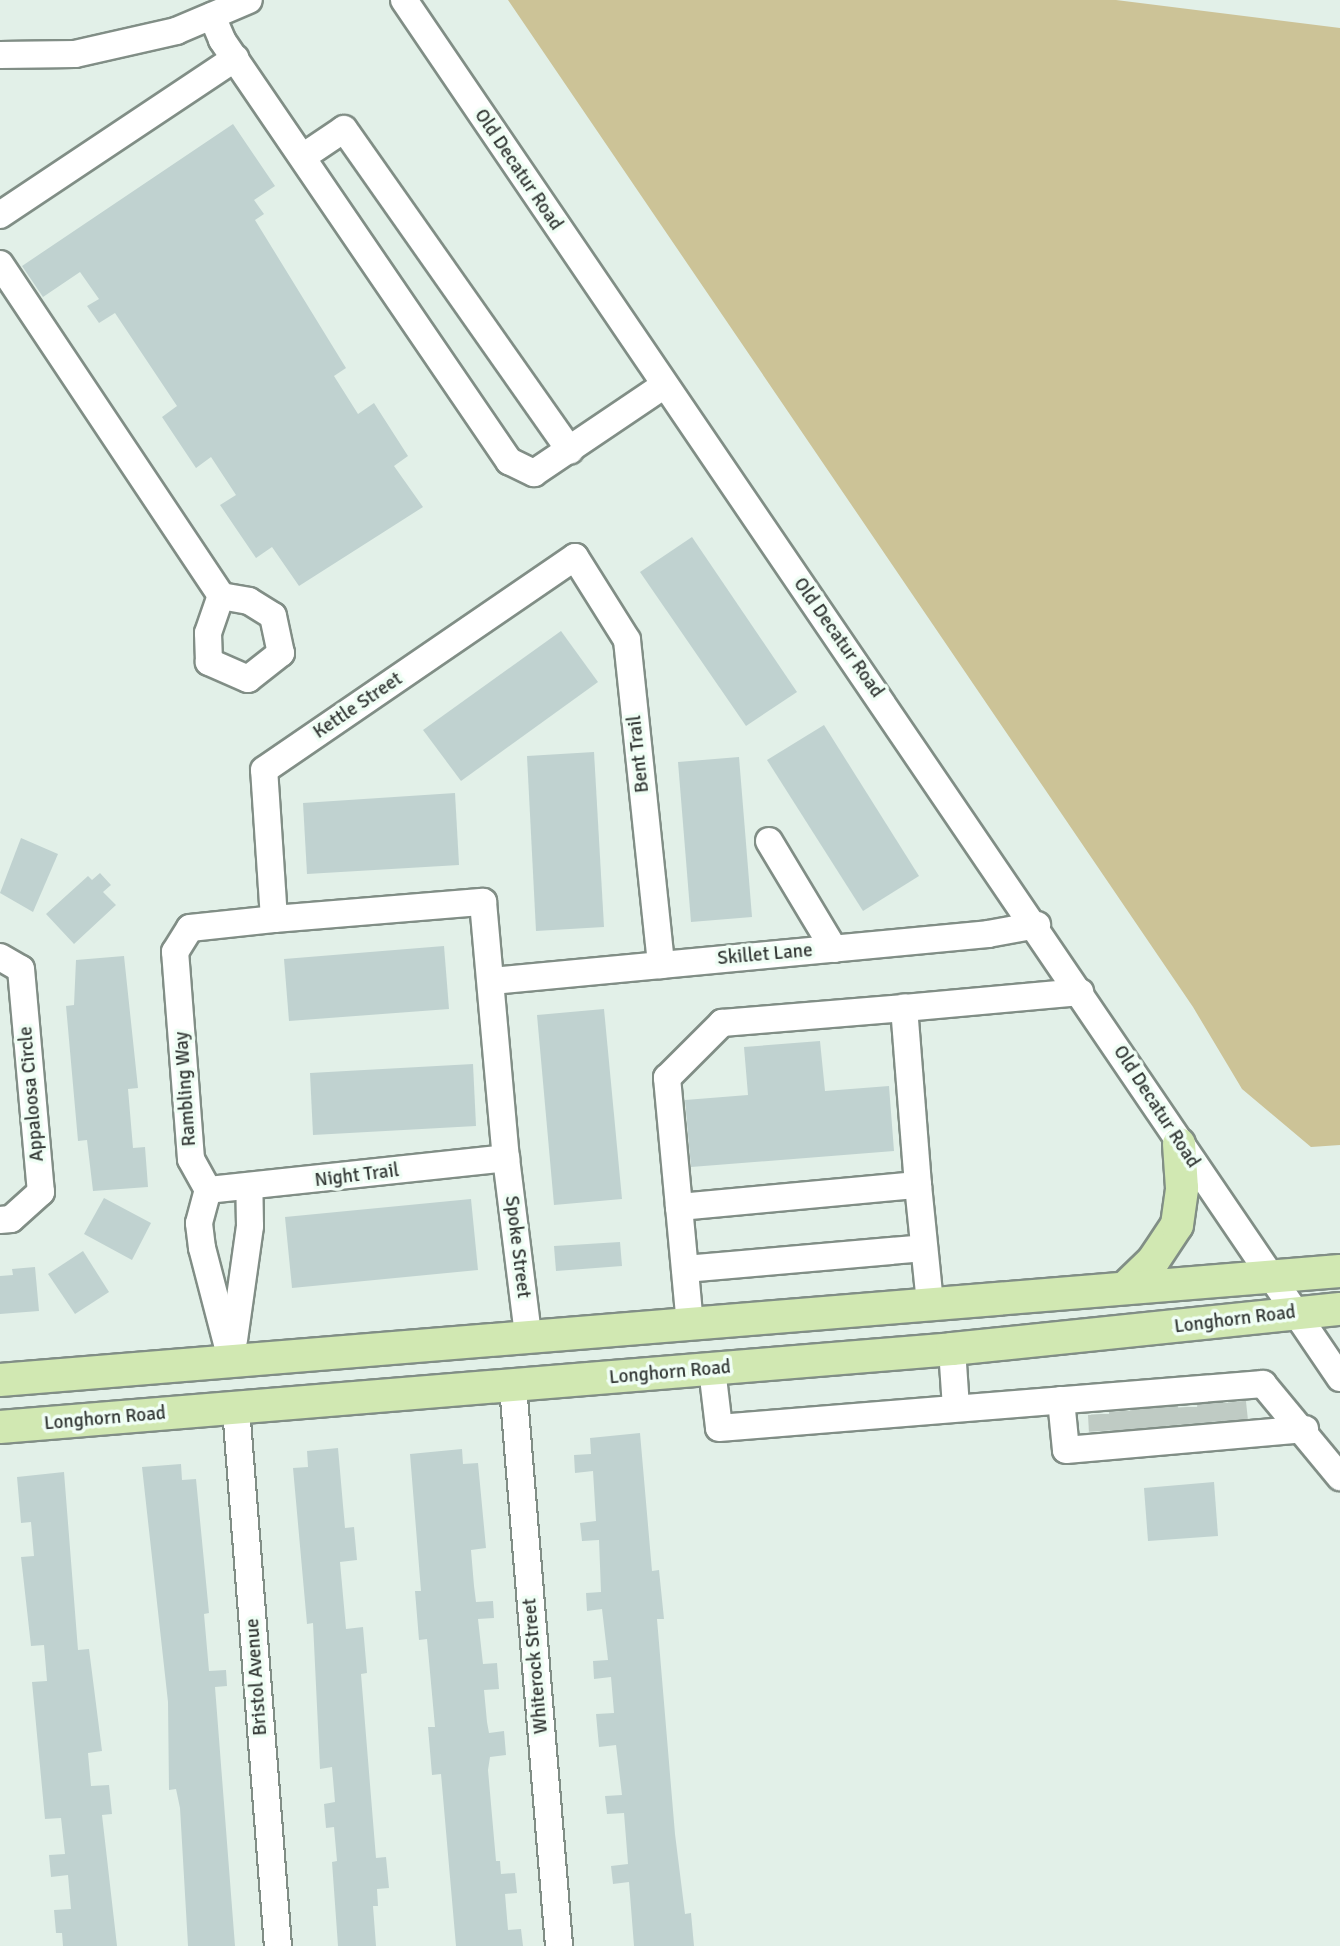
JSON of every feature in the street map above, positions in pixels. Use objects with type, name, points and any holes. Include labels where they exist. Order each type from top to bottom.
[{"type":"main road","points":[[1125,1287],[1153,1261],[1177,1225],[1182,1188],[1179,1144]]},
{"type":"main road","name":"Longhorn Road","points":[[0,1380],[1340,1271]]},
{"type":"main road","name":"Longhorn Road","points":[[0,1427],[952,1349],[1340,1309]]},
{"type":"main road","points":[[690,1325],[702,1370]]},
{"type":"main road","points":[[232,1363],[236,1408]]},
{"type":"street","points":[[0,55],[75,54],[176,31],[249,0]]},
{"type":"street","name":"Old Decatur Road","points":[[404,0],[663,386],[1037,925],[1179,1144],[1340,1378]]},
{"type":"street","points":[[212,16],[235,58],[509,461],[534,473],[663,386]]},
{"type":"street","points":[[0,215],[235,58]]},
{"type":"street","points":[[304,156],[344,129],[570,450]]},
{"type":"street","points":[[0,264],[221,596]]},
{"type":"street","name":"Kettle Street","points":[[274,919],[264,770],[575,557]]},
{"type":"street","name":"Bent Trail","points":[[575,557],[627,639],[661,965]]},
{"type":"street","points":[[769,841],[834,949]]},
{"type":"street","name":"Rambling Way","points":[[208,1190],[191,1159],[175,952],[190,928],[484,902],[492,981]]},
{"type":"street","name":"Skillet Lane","points":[[492,981],[988,934],[1037,925]]},
{"type":"street","name":"Appaloosa Circle","points":[[0,957],[21,969],[41,1192],[11,1219],[0,1220]]},
{"type":"street","name":"Spoke Street","points":[[492,981],[506,1158],[528,1335]]},
{"type":"street","points":[[690,1325],[667,1079],[722,1023],[1080,992]]},
{"type":"street","points":[[904,1008],[930,1304]]},
{"type":"street","name":"Night Trail","points":[[208,1190],[506,1158]]},
{"type":"street","points":[[679,1207],[918,1185]]},
{"type":"street","points":[[232,1363],[250,1226],[249,1187]]},
{"type":"street","points":[[208,1190],[199,1223],[202,1248],[232,1363]]},
{"type":"street","points":[[685,1269],[924,1248]]},
{"type":"street","points":[[952,1349],[956,1408]]},
{"type":"street","points":[[702,1370],[719,1428],[1061,1400],[1167,1417],[1306,1429]]},
{"type":"street","points":[[1061,1400],[1066,1450],[1263,1384],[1306,1429],[1340,1477]]},
{"type":"street","name":"Whiterock Street","points":[[513,1386],[558,1946]]},
{"type":"street","name":"Bristol Avenue","points":[[236,1408],[278,1946]]},
{"type":"shaded area","points":[[508,0],[1116,0],[1340,28],[1340,1145],[1311,1147],[1242,1089],[1193,1007]]},
{"type":"building","points":[[233,124],[275,186],[254,200],[264,214],[255,220],[346,368],[334,376],[358,414],[374,403],[408,456],[394,466],[423,507],[299,586],[272,547],[256,558],[220,505],[236,495],[211,457],[196,468],[162,417],[177,406],[115,313],[99,323],[87,306],[99,299],[80,272],[43,297],[22,266]]},
{"type":"building","points":[[692,537],[797,692],[746,726],[640,572]]},
{"type":"building","points":[[561,631],[598,682],[461,781],[423,730]]},
{"type":"building","points":[[824,725],[919,876],[863,911],[767,760]]},
{"type":"building","points":[[594,752],[604,927],[536,931],[527,756]]},
{"type":"building","points":[[739,757],[752,917],[691,922],[678,762]]},
{"type":"building","points":[[455,793],[459,865],[307,874],[303,803]]},
{"type":"building","points":[[21,838],[58,854],[33,912],[0,893]]},
{"type":"building","points":[[100,873],[111,885],[103,892],[116,905],[74,944],[46,914],[88,876],[92,880]]},
{"type":"building","points":[[444,946],[449,1009],[289,1021],[284,959]]},
{"type":"building","points":[[124,956],[138,1088],[128,1089],[133,1148],[145,1147],[148,1187],[93,1191],[87,1140],[78,1141],[66,1006],[74,1005],[76,960]]},
{"type":"building","points":[[604,1009],[622,1199],[554,1205],[537,1015]]},
{"type":"building","points":[[820,1041],[825,1091],[889,1086],[894,1151],[691,1167],[685,1100],[748,1095],[744,1047]]},
{"type":"building","points":[[473,1064],[476,1126],[313,1135],[310,1073]]},
{"type":"building","points":[[104,1198],[151,1223],[132,1260],[84,1234]]},
{"type":"building","points":[[471,1199],[478,1270],[292,1288],[285,1217]]},
{"type":"building","points":[[620,1242],[622,1266],[556,1271],[554,1246]]},
{"type":"building","points":[[83,1251],[109,1292],[75,1314],[48,1274]]},
{"type":"building","points":[[35,1267],[39,1311],[0,1314],[0,1276],[13,1275],[12,1269]]},
{"type":"building","points":[[640,1433],[652,1571],[659,1570],[664,1619],[657,1619],[675,1834],[685,1914],[691,1913],[694,1946],[634,1946],[629,1882],[613,1884],[611,1866],[628,1864],[624,1813],[607,1814],[605,1796],[622,1795],[616,1745],[599,1747],[596,1714],[614,1713],[611,1677],[594,1679],[593,1661],[608,1660],[602,1609],[587,1611],[586,1593],[601,1592],[599,1540],[582,1541],[580,1523],[596,1521],[593,1471],[575,1473],[574,1455],[591,1454],[590,1438]]},
{"type":"building","points":[[338,1448],[345,1528],[354,1527],[357,1560],[340,1562],[346,1629],[363,1627],[367,1673],[361,1674],[376,1858],[386,1857],[389,1888],[377,1889],[378,1906],[373,1906],[376,1946],[338,1946],[332,1862],[337,1861],[334,1827],[326,1828],[324,1804],[335,1802],[332,1767],[320,1769],[313,1623],[307,1624],[293,1468],[308,1467],[307,1451]]},
{"type":"building","points":[[462,1449],[463,1464],[478,1463],[486,1548],[471,1550],[476,1602],[493,1601],[494,1618],[478,1619],[483,1664],[497,1663],[499,1689],[484,1690],[487,1722],[489,1733],[504,1731],[506,1755],[490,1757],[488,1770],[496,1861],[500,1861],[501,1874],[515,1873],[517,1893],[505,1894],[508,1930],[521,1929],[523,1946],[456,1946],[441,1774],[432,1775],[428,1727],[435,1727],[427,1639],[419,1640],[415,1591],[421,1591],[410,1454]]},
{"type":"building","points":[[181,1464],[182,1480],[196,1479],[209,1613],[204,1614],[209,1671],[226,1670],[227,1686],[215,1687],[235,1946],[188,1946],[180,1808],[176,1789],[169,1790],[168,1702],[142,1467]]},
{"type":"building","points":[[64,1472],[78,1650],[89,1649],[102,1751],[88,1753],[91,1786],[109,1785],[112,1814],[102,1815],[117,1946],[63,1946],[62,1933],[56,1933],[54,1910],[71,1909],[68,1875],[51,1877],[49,1855],[65,1854],[61,1818],[45,1819],[32,1682],[47,1681],[44,1645],[31,1646],[21,1557],[34,1556],[31,1522],[21,1523],[17,1477]]},
{"type":"building","points":[[1214,1482],[1218,1536],[1148,1541],[1144,1488]]},
{"type":"tunnel","points":[[1233,1402],[1235,1421]]},
{"type":"tunnel","points":[[1210,1403],[1212,1422]]},
{"type":"tunnel","points":[[1165,1407],[1167,1426]]},
{"type":"tunnel","points":[[1187,1407],[1188,1424]]},
{"type":"tunnel","points":[[1143,1409],[1145,1428]]},
{"type":"tunnel","points":[[1122,1411],[1123,1430]]},
{"type":"tunnel","points":[[1101,1414],[1102,1431]]}]
